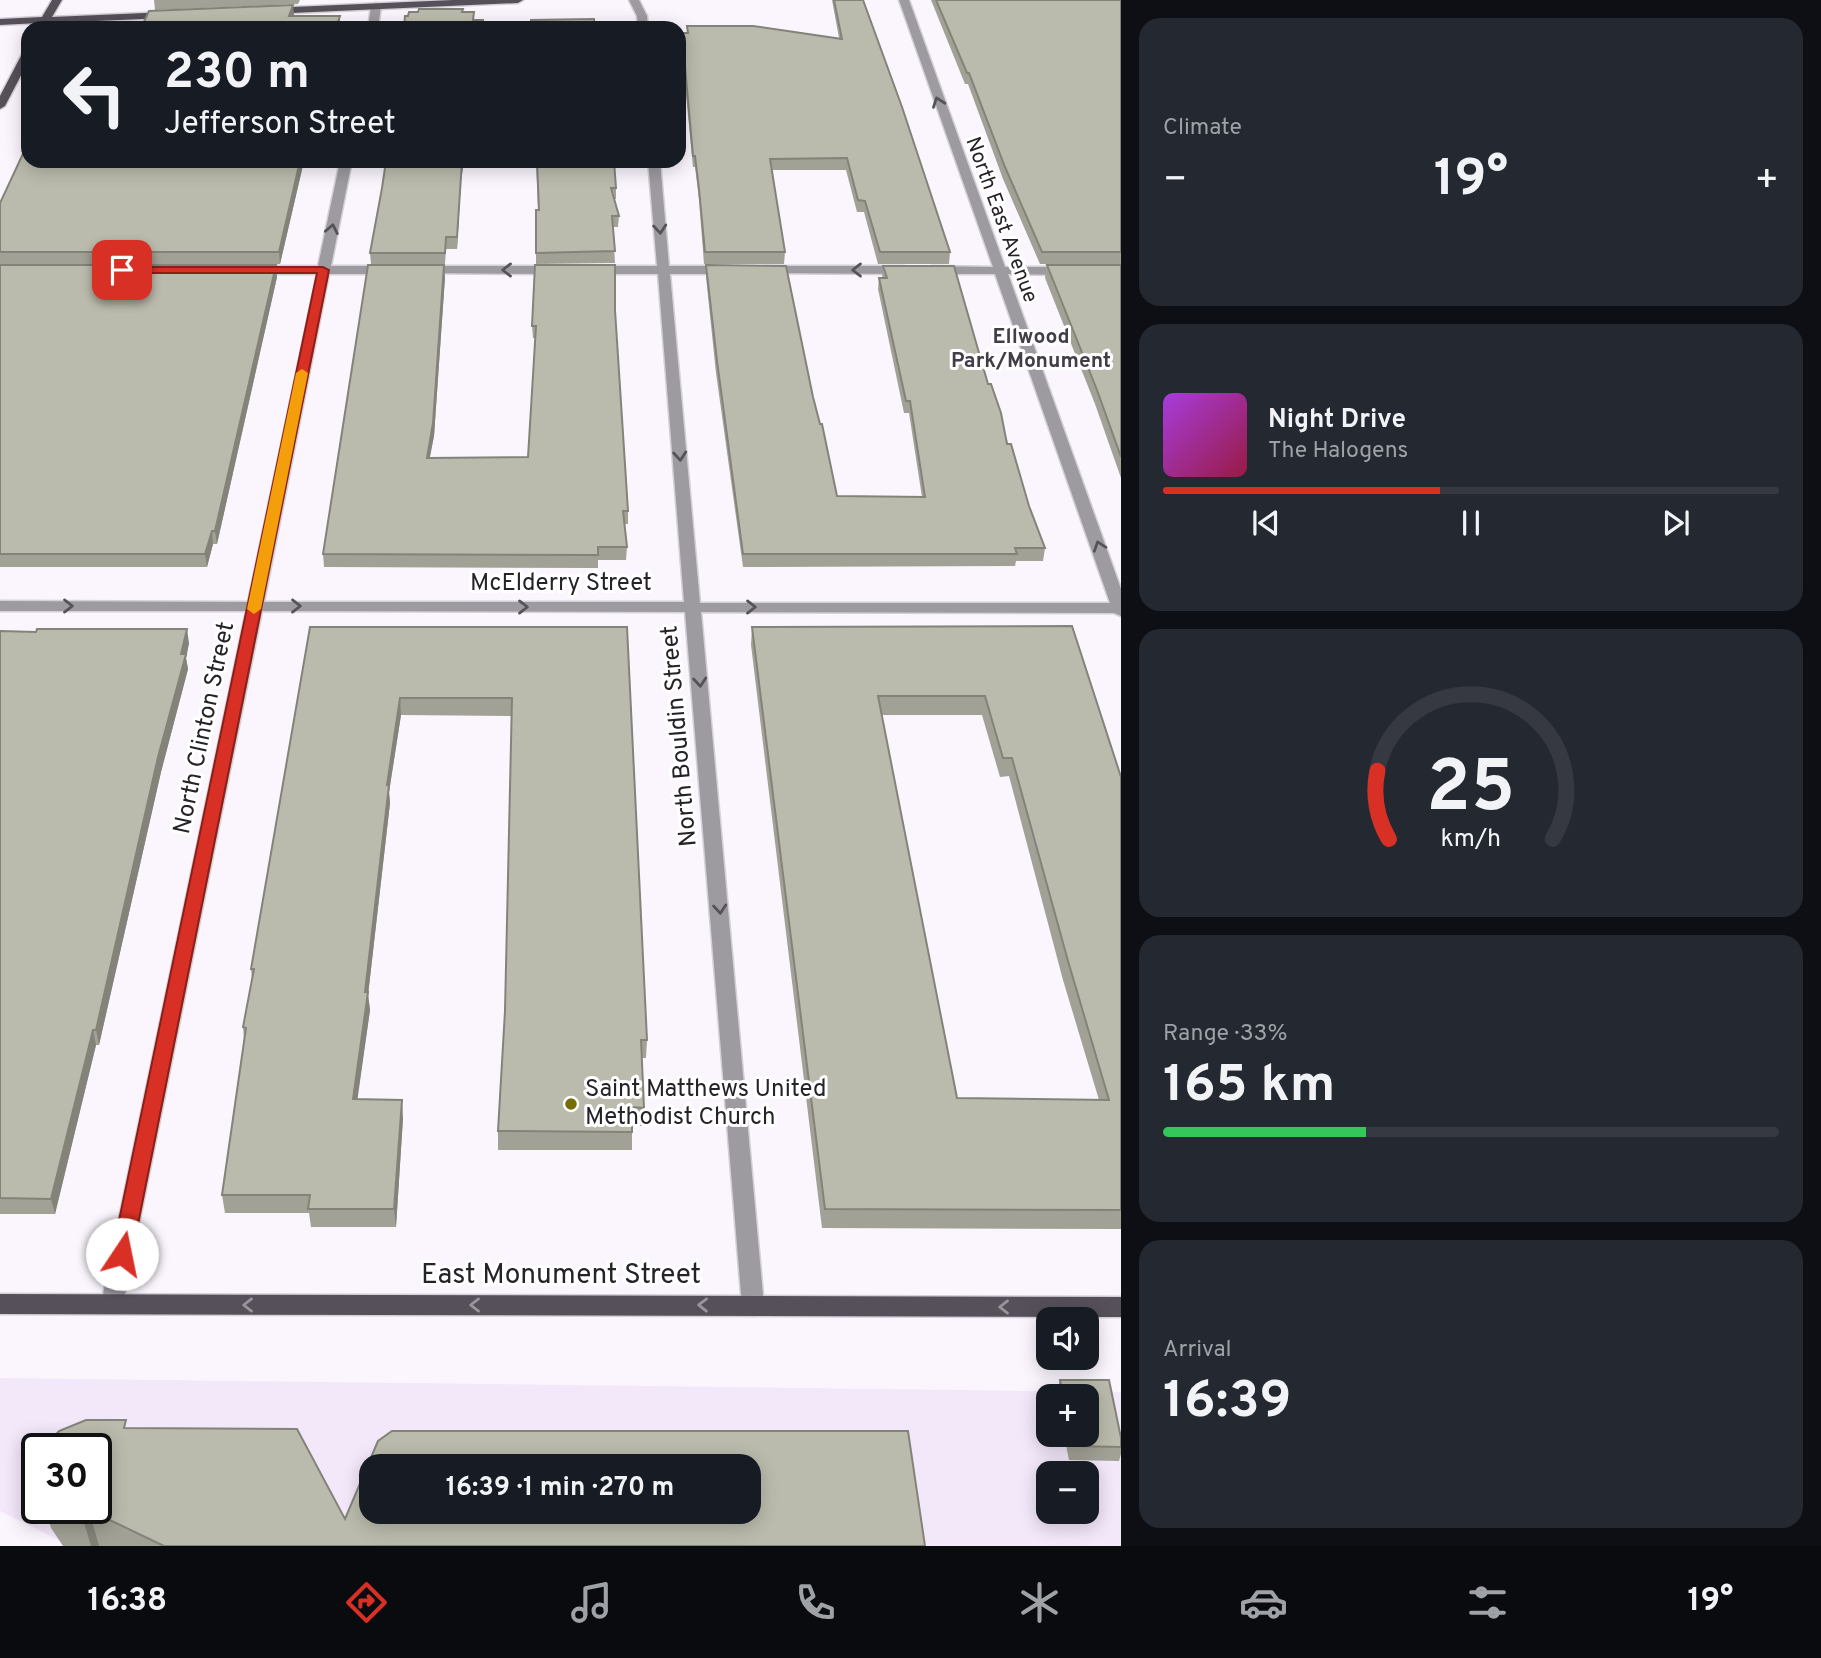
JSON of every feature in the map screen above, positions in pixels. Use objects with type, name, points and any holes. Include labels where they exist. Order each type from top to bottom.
[{"type":"main road","points":[[45,21],[57,0]]},
{"type":"main road","points":[[260,11],[518,0]]},
{"type":"main road","points":[[88,21],[178,15]]},
{"type":"main road","points":[[0,22],[21,23]]},
{"type":"main road","points":[[0,106],[21,66]]},
{"type":"main road","name":"East Monument Street","points":[[0,1304],[1121,1307]]},
{"type":"street","points":[[635,0],[642,21]]},
{"type":"street","name":"North East Avenue","points":[[904,0],[1121,609]]},
{"type":"street","points":[[374,21],[376,6]]},
{"type":"street","name":"North Clinton Street","points":[[111,1304],[345,168]]},
{"type":"street","name":"North Bouldin Street","points":[[655,168],[753,1306]]},
{"type":"street","points":[[241,270],[1080,271]]},
{"type":"street","name":"McElderry Street","points":[[0,606],[1121,609]]},
{"type":"shaded area","points":[[0,1378],[1036,1391],[1036,1447],[1099,1447],[1099,1392],[1121,1392],[1121,1546],[71,1546],[26,1524],[112,1524],[112,1433],[21,1433],[21,1521],[0,1511]]},
{"type":"building","points":[[834,0],[863,0],[950,252],[880,252],[865,201],[858,200],[847,158],[770,159],[785,252],[705,252],[686,78],[687,26],[753,26],[842,39]]},
{"type":"building","points":[[936,0],[1121,0],[1121,252],[1042,252],[1005,167],[969,73]]},
{"type":"building","points":[[293,5],[289,16],[340,16],[338,21],[144,21],[149,11]]},
{"type":"building","points":[[419,9],[463,9],[462,12],[474,12],[473,20],[483,21],[405,21],[409,12],[418,12]]},
{"type":"building","points":[[594,19],[594,21],[531,21]]},
{"type":"building","points":[[21,158],[21,168],[298,168],[279,252],[0,252],[0,203]]},
{"type":"building","points":[[385,168],[462,168],[457,237],[446,237],[445,253],[370,253]]},
{"type":"building","points":[[537,168],[615,168],[616,188],[611,188],[619,216],[612,216],[615,251],[536,253],[536,210],[539,210]]},
{"type":"building","points":[[0,265],[276,265],[215,531],[212,531],[205,554],[0,554]]},
{"type":"building","points":[[368,265],[444,265],[433,423],[427,458],[528,457],[536,326],[532,326],[535,265],[615,265],[615,310],[628,511],[623,511],[627,547],[598,547],[598,555],[323,554]]},
{"type":"building","points":[[706,265],[786,266],[837,496],[925,497],[910,401],[906,401],[879,278],[887,278],[883,266],[954,266],[988,384],[991,384],[1001,413],[1007,444],[1011,444],[1029,506],[1045,548],[1015,548],[1017,554],[743,554]]},
{"type":"building","points":[[1047,265],[1121,265],[1121,457],[1097,390]]},
{"type":"building","points":[[1072,626],[1121,777],[1121,1210],[825,1209],[752,627]],"holes":[[[878,696],[985,696],[1003,758],[1012,758],[1109,1100],[957,1098]]]},
{"type":"building","points":[[310,627],[627,627],[647,1040],[641,1040],[644,1108],[632,1107],[632,1132],[498,1131],[505,1011],[512,698],[400,698],[387,785],[365,992],[368,992],[353,1099],[402,1100],[394,1209],[308,1209],[310,1195],[222,1195],[246,1028],[243,1027],[254,969],[251,969]]},
{"type":"building","points":[[37,629],[187,629],[181,654],[186,654],[158,757],[96,1030],[93,1030],[51,1199],[0,1198],[0,631],[36,632]]},
{"type":"building","points":[[1060,1380],[1109,1380],[1121,1447],[1099,1447],[1099,1384],[1061,1384]]},
{"type":"building","points":[[86,1420],[126,1420],[124,1428],[297,1429],[345,1519],[359,1486],[359,1524],[761,1524],[761,1454],[372,1454],[378,1441],[392,1431],[908,1431],[925,1546],[164,1546],[112,1521],[112,1433],[57,1433]]},
{"type":"slow traffic","points":[[254,609],[302,373]]},
{"type":"place","name":"Saint Matthews United Methodist Church","points":[[571,1104]]},
{"type":"district","name":"Ellwood Park/Monument","points":[[1031,349]]},
{"type":"route","points":[[122,270],[323,270],[122,1254]]}]
